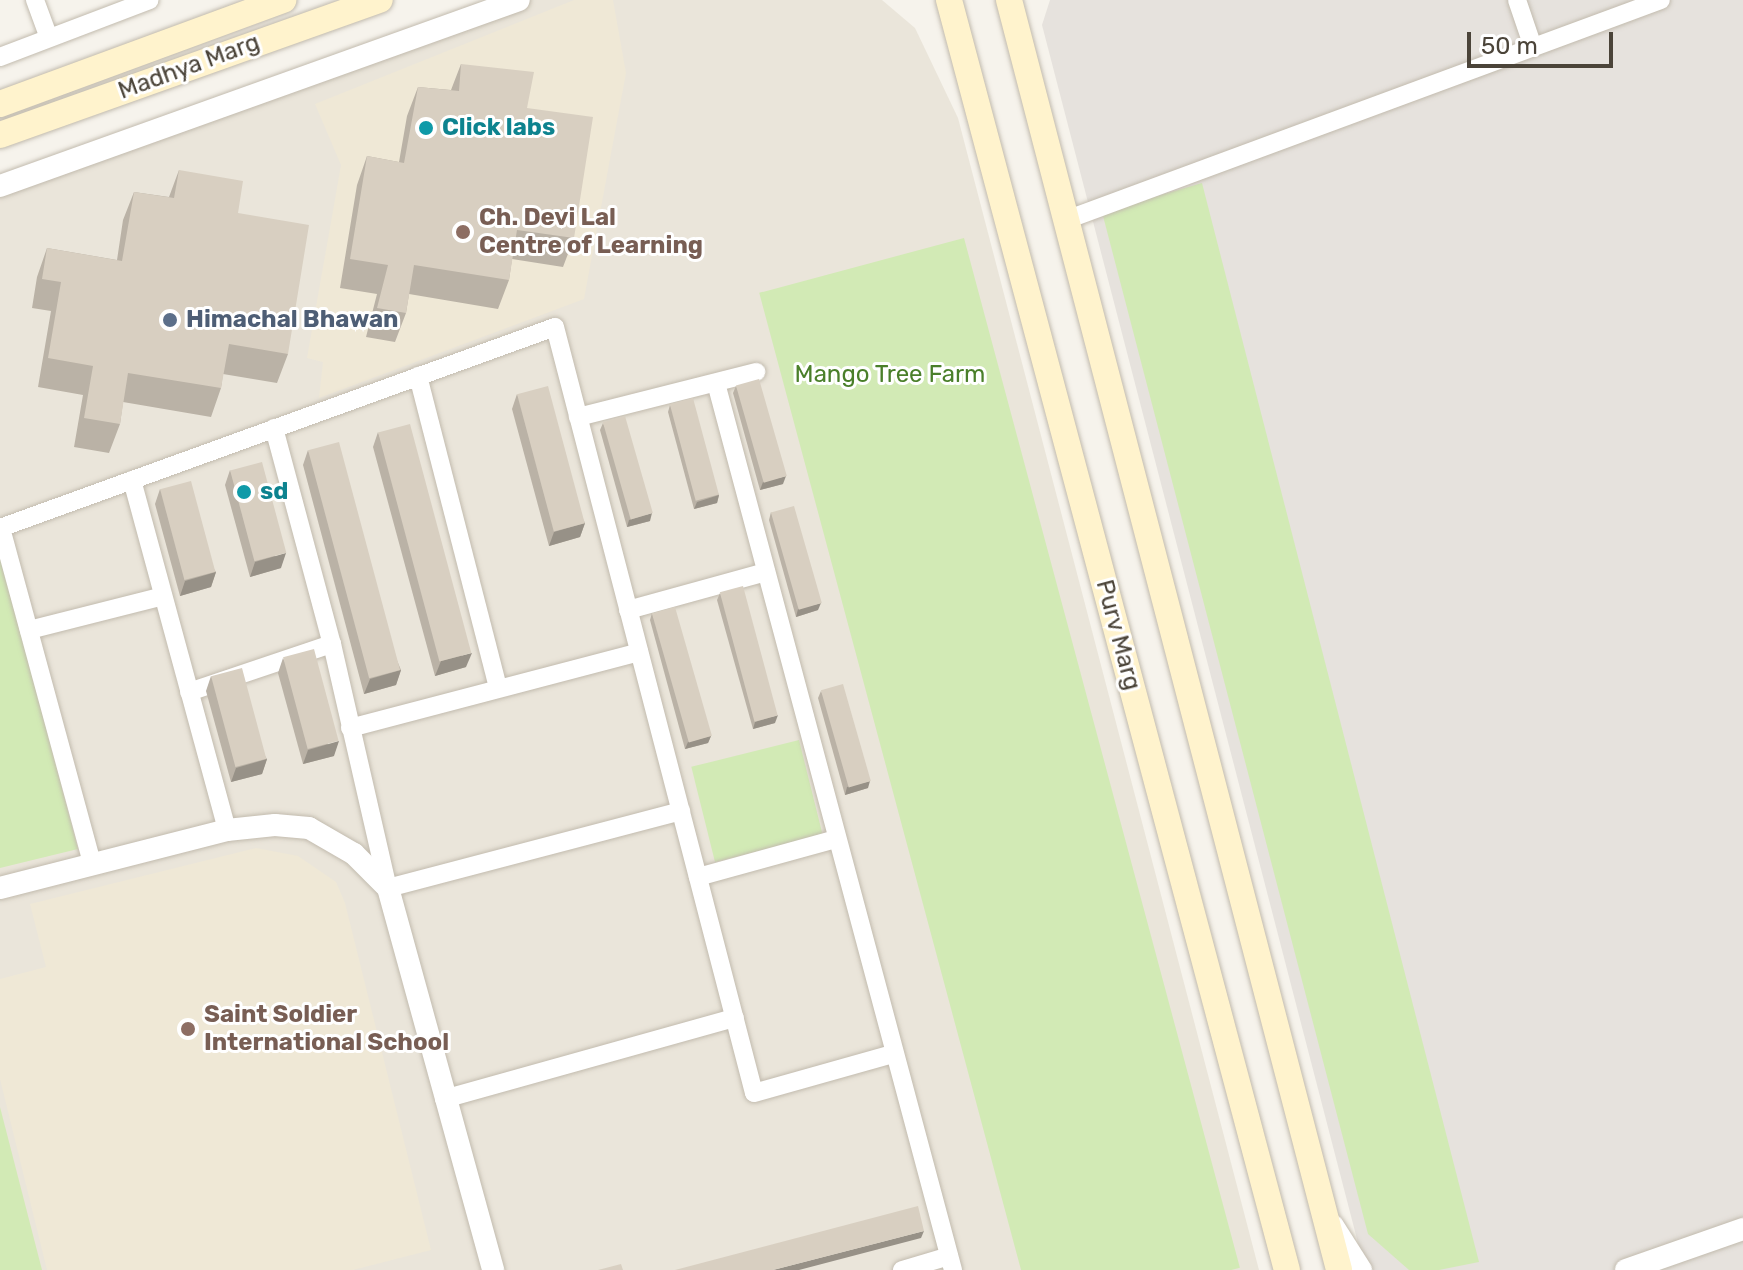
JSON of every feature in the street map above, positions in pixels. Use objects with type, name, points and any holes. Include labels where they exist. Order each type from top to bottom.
[{"type":"main road","name":"Madhya Marg","points":[[0,104],[283,0]]},
{"type":"main road","name":"Madhya Marg","points":[[0,135],[380,0]]},
{"type":"main road","points":[[930,0],[963,51]]},
{"type":"main road","name":"Purv Marg","points":[[949,0],[1287,1270]]},
{"type":"main road","points":[[1012,3],[1339,1270]]},
{"type":"street","points":[[35,0],[49,38]]},
{"type":"street","points":[[0,57],[150,0]]},
{"type":"street","points":[[0,186],[519,0]]},
{"type":"street","points":[[1517,0],[1533,47]]},
{"type":"street","points":[[1066,220],[1661,0]]},
{"type":"street","points":[[92,862],[0,528],[555,327],[754,1093],[893,1054]]},
{"type":"street","points":[[578,417],[756,372]]},
{"type":"street","points":[[418,376],[498,688]]},
{"type":"street","points":[[716,383],[951,1263],[902,1270]]},
{"type":"street","points":[[274,428],[332,644],[388,888],[493,1270]]},
{"type":"street","points":[[132,480],[227,830]]},
{"type":"street","points":[[628,610],[766,572]]},
{"type":"street","points":[[29,630],[163,596]]},
{"type":"street","points":[[189,692],[332,644]]},
{"type":"street","points":[[350,728],[639,652]]},
{"type":"street","points":[[388,888],[681,811]]},
{"type":"street","points":[[0,888],[92,862],[227,830],[275,825],[309,828],[334,839],[388,888]]},
{"type":"street","points":[[698,877],[836,839]]},
{"type":"street","points":[[444,1099],[735,1018]]},
{"type":"street","points":[[1323,1208],[1361,1270]]},
{"type":"street","points":[[1626,1270],[1743,1229]]},
{"type":"shaded area","points":[[522,0],[882,0],[915,28],[958,118],[1259,1270],[0,1270],[0,185]]},
{"type":"shaded area","name":"Ch. Devi Lal Centre of Learning","points":[[574,0],[613,0],[626,73],[584,299],[319,398],[323,362],[307,358],[341,165],[315,104]]},
{"type":"shaded area","points":[[1050,0],[1743,0],[1743,1270],[1365,1270],[1042,25]]},
{"type":"shaded area","name":"Saint Soldier International School","points":[[256,848],[298,856],[336,882],[345,903],[431,1250],[353,1270],[47,1270],[0,1079],[0,979],[46,967],[30,904]]},
{"type":"green space","points":[[1202,183],[1479,1262],[1439,1270],[1409,1270],[1368,1234],[1102,212]]},
{"type":"green space","name":"Mango Tree Farm","points":[[964,238],[1240,1268],[1021,1270],[759,293]]},
{"type":"green space","points":[[0,554],[78,849],[0,868]]},
{"type":"green space","points":[[799,740],[823,835],[715,862],[691,767]]},
{"type":"green space","points":[[0,1107],[42,1270],[0,1270]]},
{"type":"building","points":[[461,64],[534,72],[527,108],[593,117],[574,238],[517,230],[509,280],[414,265],[406,313],[377,308],[388,265],[350,259],[367,156],[404,163],[418,87],[459,91]]},
{"type":"building","points":[[179,170],[243,181],[238,213],[309,225],[288,354],[229,344],[221,388],[128,373],[120,424],[84,418],[93,366],[48,358],[61,282],[42,279],[47,248],[122,261],[134,192],[174,198]]},
{"type":"building","points":[[759,379],[787,476],[764,483],[736,386]]},
{"type":"building","points":[[548,386],[585,523],[554,531],[517,394]]},
{"type":"building","points":[[693,398],[719,495],[696,501],[670,404]]},
{"type":"building","points":[[625,416],[653,513],[631,519],[603,422]]},
{"type":"building","points":[[410,424],[471,653],[439,661],[378,433]]},
{"type":"building","points":[[339,442],[400,670],[369,678],[308,450]]},
{"type":"building","points":[[262,462],[286,553],[254,561],[230,471]]},
{"type":"building","points":[[191,481],[215,572],[184,580],[160,489]]},
{"type":"building","points":[[794,506],[822,603],[799,610],[771,513]]},
{"type":"building","points":[[743,586],[778,715],[754,722],[720,592]]},
{"type":"building","points":[[675,607],[712,736],[689,742],[652,614]]},
{"type":"building","points":[[314,649],[339,741],[308,749],[283,657]]},
{"type":"building","points":[[242,668],[266,759],[235,767],[211,676]]},
{"type":"building","points":[[843,684],[871,781],[849,787],[821,690]]},
{"type":"building","points":[[918,1206],[924,1231],[773,1270],[675,1270]]},
{"type":"building","points":[[621,1264],[623,1270],[598,1270]]},
{"type":"place","name":"Click labs","points":[[426,128]]},
{"type":"place","name":"Ch. Devi Lal Centre of Learning","points":[[463,232]]},
{"type":"place","name":"Himachal Bhawan","points":[[170,320]]},
{"type":"place","name":"sd","points":[[244,492]]},
{"type":"place","name":"Saint Soldier International School","points":[[188,1029]]}]
